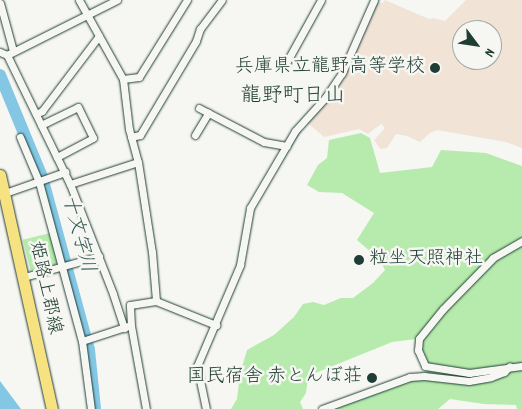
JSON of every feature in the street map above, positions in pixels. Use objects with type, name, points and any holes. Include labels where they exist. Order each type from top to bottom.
[{"type":"main road","name":"姫路上郡線","points":[[0,175],[52,409]]},
{"type":"street","points":[[7,53],[88,16],[118,0]]},
{"type":"street","points":[[123,79],[139,77],[187,0]]},
{"type":"street","points":[[131,137],[140,135],[196,41],[200,29],[222,0]]},
{"type":"street","points":[[285,65],[321,0]]},
{"type":"street","points":[[206,409],[198,366],[240,265],[250,208],[295,131],[325,98],[342,73],[374,0]]},
{"type":"street","points":[[81,1],[123,79],[131,137],[138,162],[152,252],[156,301]]},
{"type":"street","points":[[1,2],[7,53],[65,172],[127,327],[146,409]]},
{"type":"street","points":[[36,114],[42,110],[99,36]]},
{"type":"street","points":[[41,125],[78,107],[93,138],[57,157]]},
{"type":"street","points":[[199,108],[264,142],[287,146]]},
{"type":"street","points":[[195,135],[208,113]]},
{"type":"street","points":[[20,136],[42,181],[82,341],[91,409]]},
{"type":"street","points":[[70,184],[138,162]]},
{"type":"street","points":[[5,193],[65,172]]},
{"type":"street","points":[[522,241],[493,258],[442,309],[419,339],[418,350],[424,366],[469,373],[510,366],[522,366]]},
{"type":"street","points":[[24,278],[99,256]]},
{"type":"street","points":[[127,327],[130,305],[156,301],[216,325]]},
{"type":"street","points":[[82,341],[127,327]]},
{"type":"street","points":[[322,409],[410,378],[424,376],[469,381],[491,377],[504,372],[510,366]]},
{"type":"shaded area","name":"兵庫県立龍野高等学校","points":[[385,0],[429,19],[445,21],[466,0],[522,0],[522,148],[506,142],[437,130],[430,133],[420,142],[407,136],[396,134],[387,148],[380,149],[374,140],[385,128],[381,124],[368,134],[359,129],[324,137],[308,123],[331,99],[345,76],[378,3],[383,3]]},
{"type":"green space","points":[[361,133],[370,138],[380,173],[432,167],[441,150],[486,153],[522,166],[522,409],[517,409],[516,405],[484,404],[450,399],[438,409],[331,409],[423,375],[428,371],[424,355],[415,344],[416,339],[392,342],[313,374],[308,379],[306,393],[300,402],[303,409],[231,409],[237,399],[240,374],[247,350],[274,335],[294,317],[303,304],[313,302],[324,305],[341,298],[353,298],[373,283],[385,270],[380,260],[357,240],[374,213],[342,193],[319,192],[307,185],[318,165],[327,158],[329,140]]},
{"type":"green space","points":[[50,233],[58,264],[31,271],[23,240]]},
{"type":"water","points":[[0,381],[21,409],[0,409]]},
{"type":"waterway","points":[[350,63],[378,0]]},
{"type":"waterway","name":"十文字川","points":[[0,75],[42,177],[89,350],[95,409]]},
{"type":"waterway","points":[[307,123],[328,100],[341,80]]},
{"type":"waterway","points":[[280,163],[302,128]]},
{"type":"place","name":"兵庫県立龍野高等学校","points":[[435,68]]},
{"type":"place","name":"粒坐天照神社","points":[[359,260]]},
{"type":"place","name":"国民宿舎 赤とんぼ荘","points":[[372,378]]},
{"type":"district","name":"龍野町日山","points":[[293,97]]}]
